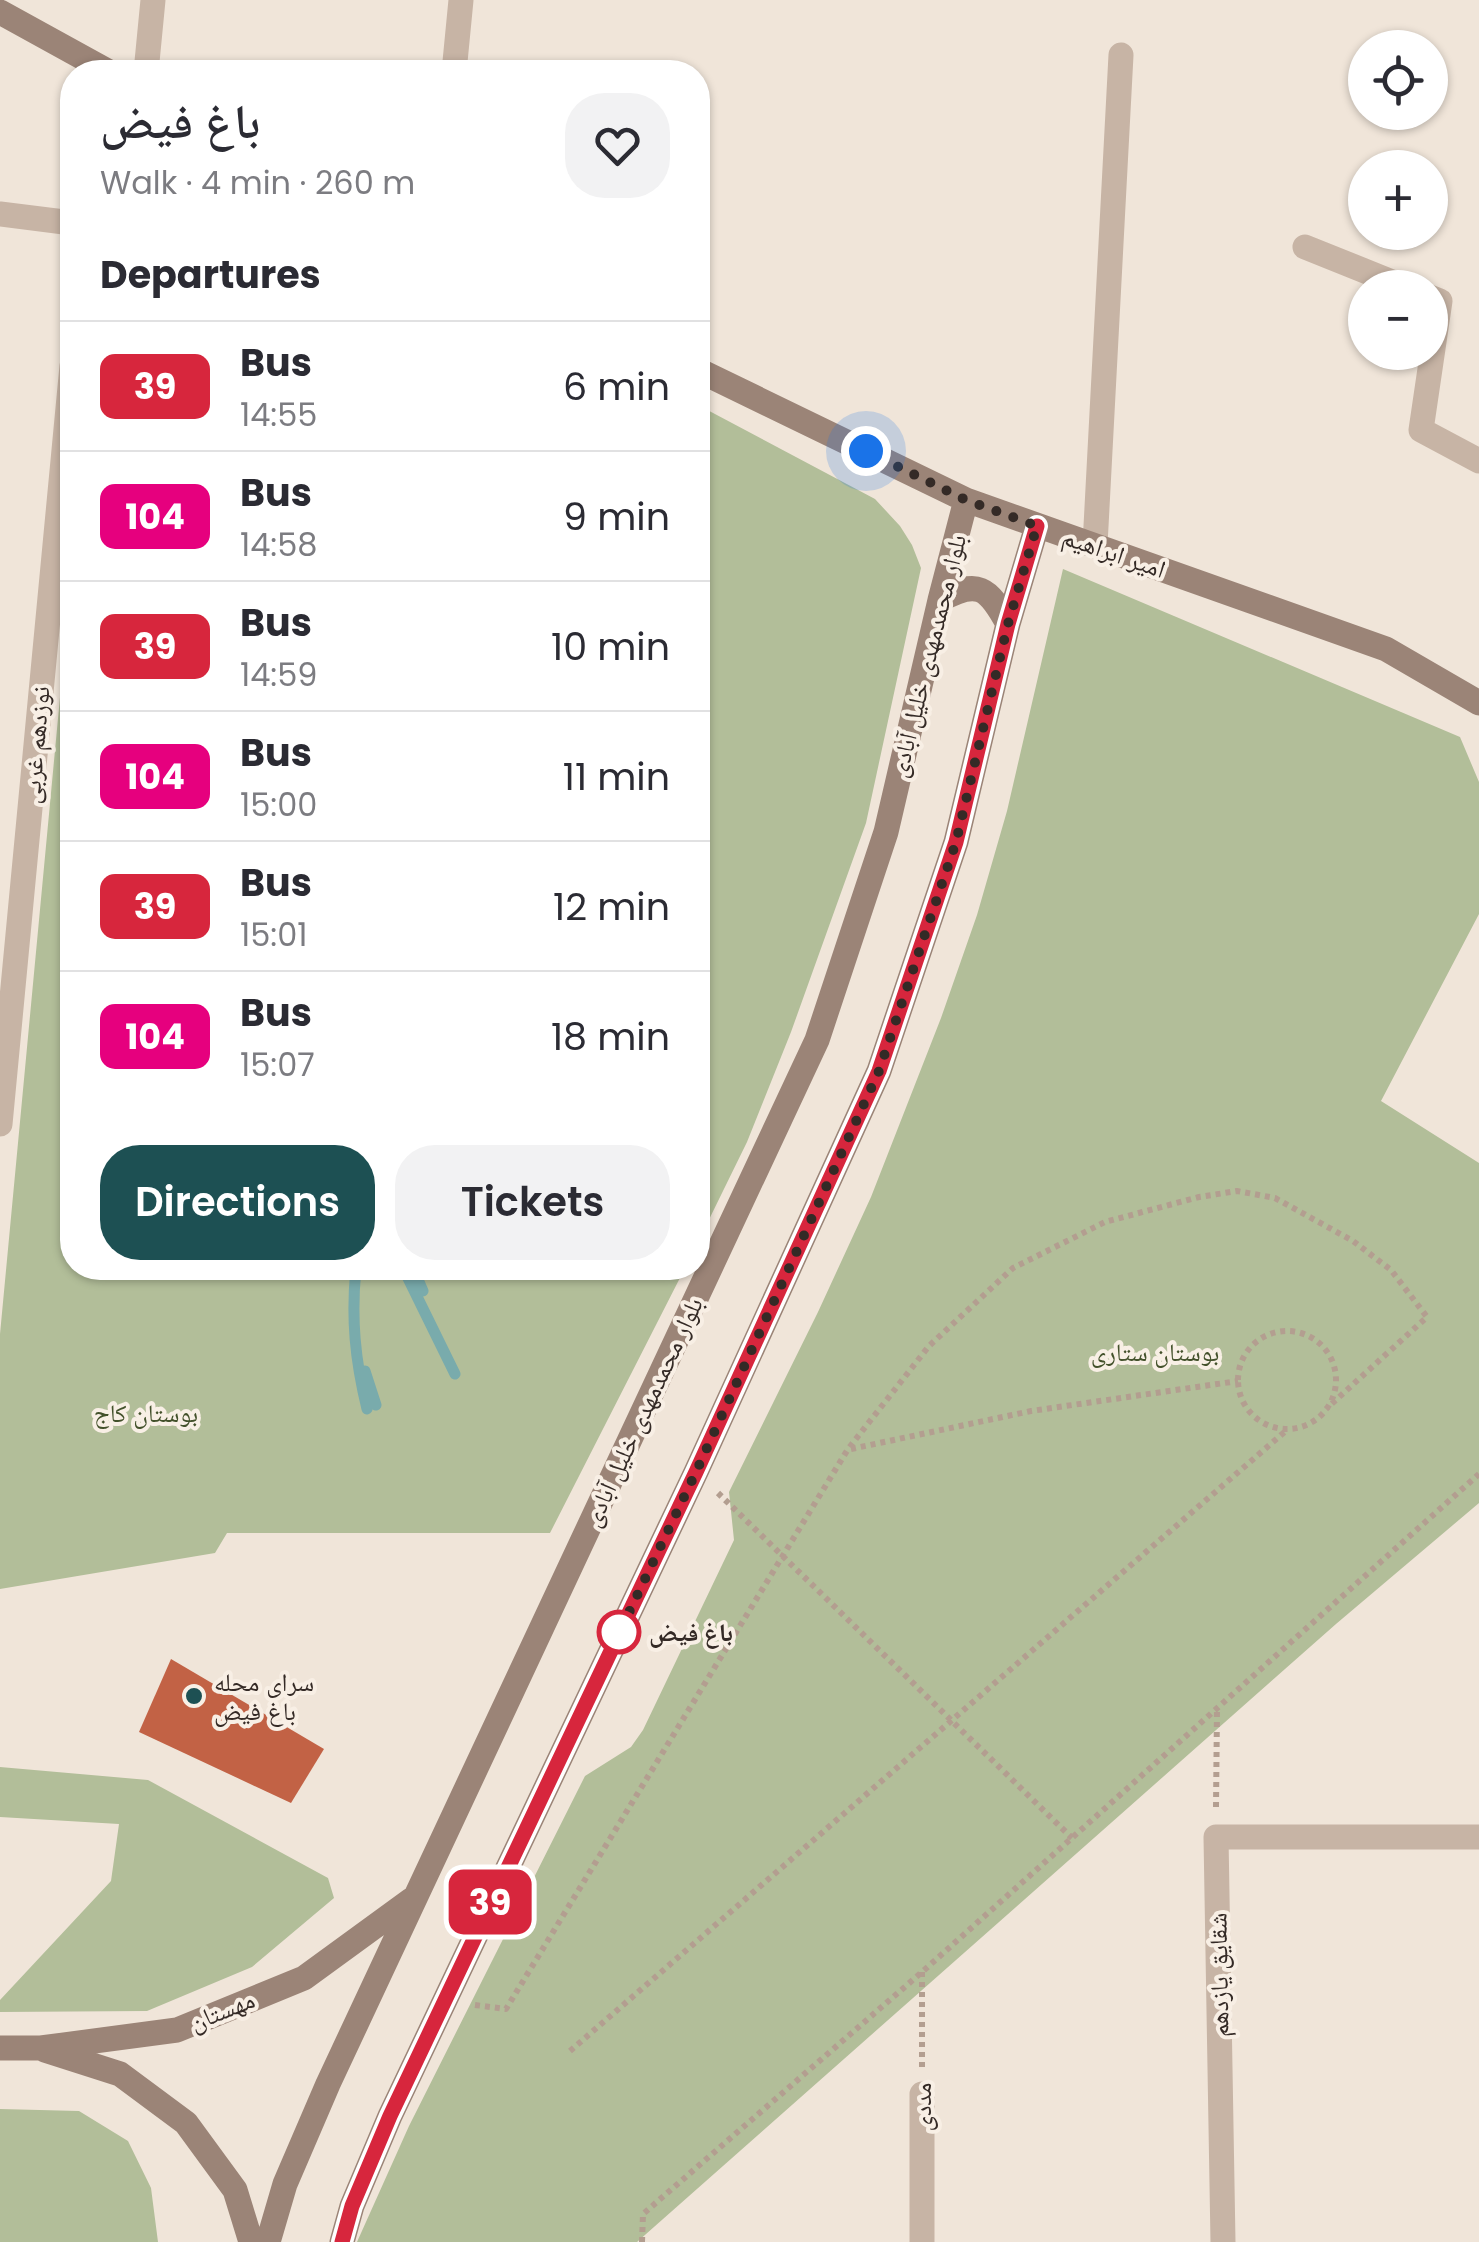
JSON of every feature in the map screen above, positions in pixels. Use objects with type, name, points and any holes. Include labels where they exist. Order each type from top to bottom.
[{"type":"main road","points":[[0,12],[85,60]]},
{"type":"main road","name":"امیر ابراهیم","points":[[710,376],[966,500],[1386,649],[1479,704]]},
{"type":"main road","name":"بلوار محمدمهدی خلیل آبادی","points":[[710,1268],[817,1040],[886,832],[966,500]]},
{"type":"main road","points":[[342,2242],[352,2206],[390,2116],[696,1472],[879,1071],[956,842],[1008,624],[1037,526]]},
{"type":"main road","points":[[940,600],[961,588],[980,589],[996,602],[1008,624]]},
{"type":"main road","name":"بلوار محمدمهدی خلیل آبادی","points":[[268,2242],[285,2184],[328,2084],[704,1280]]},
{"type":"main road","name":"مهستان","points":[[0,2048],[40,2048],[176,2030],[304,1978],[415,1896]]},
{"type":"main road","points":[[40,2048],[120,2074],[186,2123],[235,2190],[251,2242]]},
{"type":"street","points":[[147,60],[153,0]]},
{"type":"street","points":[[455,60],[462,0]]},
{"type":"street","points":[[1095,545],[1122,56]]},
{"type":"street","points":[[0,214],[60,222]]},
{"type":"street","points":[[1306,247],[1362,270]]},
{"type":"street","points":[[1430,370],[1421,430],[1479,460]]},
{"type":"street","name":"نوزدهم غربی","points":[[0,1124],[60,492]]},
{"type":"street","points":[[1216,1837],[1479,1836]]},
{"type":"street","name":"شقایق یازدهم","points":[[1216,1837],[1224,2242]]},
{"type":"street","name":"مددی","points":[[922,2094],[922,2242]]},
{"type":"path","points":[[444,2002],[506,2009],[848,1449],[928,1346],[1013,1268],[1105,1222],[1198,1196],[1237,1192],[1274,1198],[1352,1241],[1392,1270],[1427,1316],[1316,1420],[1303,1426],[1274,1427],[1249,1410],[1238,1381],[1240,1364],[1248,1349],[1277,1332],[1294,1331],[1310,1336],[1324,1347],[1336,1378],[1334,1394],[1326,1409]]},
{"type":"path","points":[[848,1449],[1031,1411],[1238,1381]]},
{"type":"path","points":[[570,2051],[1288,1428]]},
{"type":"path","points":[[696,1472],[1072,1838]]},
{"type":"path","points":[[642,2242],[643,2214],[922,1972],[1479,1474]]},
{"type":"path","points":[[1216,1708],[1216,1837]]},
{"type":"path","name":"مددی","points":[[922,1972],[922,2094]]},
{"type":"green space","points":[[710,411],[875,499],[900,526],[921,568],[866,823],[747,1142],[710,1218]]},
{"type":"green space","name":"بوستان ستاری","points":[[1063,569],[1460,737],[1479,782],[1479,914],[1381,1101],[1479,1163],[1479,1503],[1336,1624],[637,2242],[357,2242],[409,2126],[585,1776],[631,1747],[643,1730],[734,1540],[729,1492],[871,1197],[977,915],[1007,811]]},
{"type":"green space","name":"بوستان کاج","points":[[60,697],[60,1280],[679,1280],[550,1533],[227,1533],[215,1553],[0,1589],[0,1334]]},
{"type":"green space","points":[[0,1767],[148,1780],[328,1878],[334,1898],[252,1967],[147,2011],[0,2012],[0,2000],[111,1881],[119,1824],[0,1817]]},
{"type":"green space","points":[[0,2109],[79,2111],[128,2141],[151,2188],[158,2242],[0,2242]]},
{"type":"building","name":"سرای محله باغ فیض","points":[[171,1659],[324,1749],[291,1803],[139,1732]]},
{"type":"waterway","points":[[355,1280],[355,1339],[367,1409]]},
{"type":"waterway","points":[[409,1280],[455,1374]]},
{"type":"waterway","points":[[418,1280],[423,1291]]},
{"type":"waterway","points":[[365,1371],[376,1405]]},
{"type":"bus line","name":"39","points":[[342,2242],[352,2206],[390,2116],[696,1472],[879,1071],[956,842],[1008,624],[1037,526]]},
{"type":"place","name":"باغ فیض","points":[[619,1632]]},
{"type":"place","name":"سرای محله باغ فیض","points":[[194,1696]]},
{"type":"route","points":[[619,1632],[613,1646],[879,1071],[956,842],[1008,624],[1037,526],[966,500],[866,451]]}]
